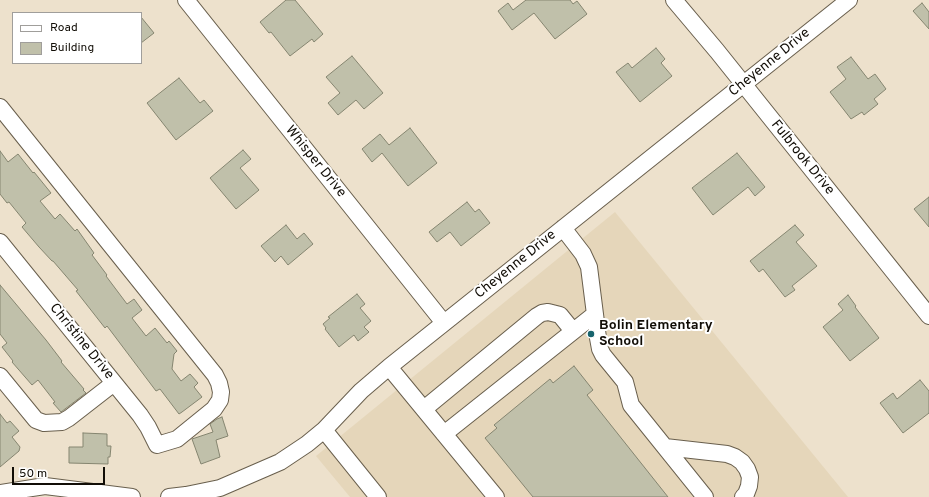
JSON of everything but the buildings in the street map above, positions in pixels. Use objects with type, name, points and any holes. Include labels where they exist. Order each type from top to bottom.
[{"type":"street","name":"Whisper Drive","points":[[186,0],[444,323]]},
{"type":"street","name":"Fulbrook Drive","points":[[674,0],[929,316]]},
{"type":"street","name":"Cheyenne Drive","points":[[170,497],[221,493],[280,462],[324,430],[361,391],[390,367],[848,0]]},
{"type":"street","name":"Christine Drive","points":[[0,107],[215,375],[222,392],[220,400],[214,409],[177,439],[157,445],[140,415],[0,242]]},
{"type":"street","points":[[563,228],[583,254],[589,267],[600,349],[603,355],[625,382],[631,405],[704,496]]},
{"type":"street","points":[[424,408],[542,313],[548,312],[560,315],[574,331]]},
{"type":"street","points":[[444,434],[595,314]]},
{"type":"street","points":[[390,367],[496,497]]},
{"type":"street","points":[[0,376],[36,420],[44,423],[62,422],[69,418],[114,383]]},
{"type":"street","points":[[324,430],[378,497]]},
{"type":"street","points":[[665,447],[727,454],[735,457],[742,462],[750,477],[749,486],[743,497]]},
{"type":"street","points":[[0,493],[46,492],[132,497]]},
{"type":"shaded area","name":"Bolin Elementary School","points":[[615,212],[848,497],[350,497],[316,456]]},
{"type":"place","name":"Bolin Elementary School","points":[[591,334]]}]
